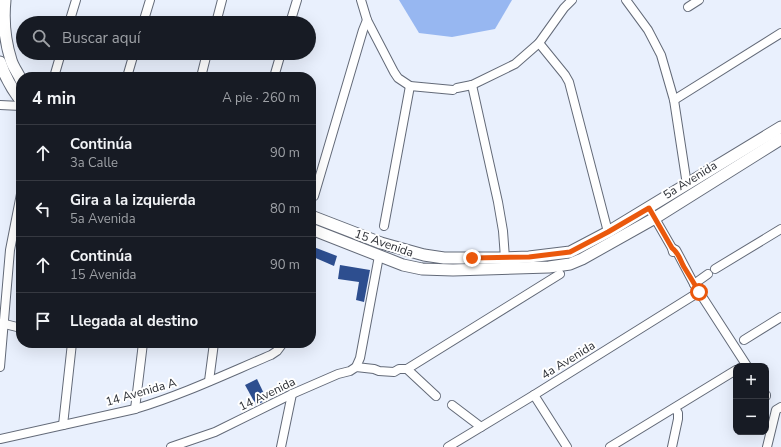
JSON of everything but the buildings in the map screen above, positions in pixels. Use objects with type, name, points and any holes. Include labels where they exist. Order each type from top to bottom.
[{"type":"main road","points":[[5,0],[4,29],[11,61],[17,72]]},
{"type":"main road","points":[[0,62],[3,72],[16,93]]},
{"type":"main road","name":"5a Avenida","points":[[570,252],[649,208],[781,127]]},
{"type":"main road","name":"5a Avenida","points":[[570,264],[582,259],[655,218],[781,139]]},
{"type":"main road","name":"15 Avenida","points":[[316,218],[381,243],[424,255],[444,258],[529,257],[570,252]]},
{"type":"main road","name":"15 Avenida","points":[[316,231],[403,265],[422,269],[453,270],[549,267],[570,264]]},
{"type":"street","points":[[71,16],[76,0]]},
{"type":"street","points":[[145,16],[150,0]]},
{"type":"street","points":[[218,16],[222,0]]},
{"type":"street","points":[[292,16],[297,0]]},
{"type":"street","points":[[361,0],[367,20],[398,78],[410,86],[455,89],[472,85],[515,64],[539,43],[564,8],[572,0]]},
{"type":"street","points":[[626,0],[648,30],[661,56],[674,100],[687,185]]},
{"type":"street","points":[[688,7],[699,0]]},
{"type":"street","points":[[316,189],[367,20]]},
{"type":"street","points":[[674,100],[781,33]]},
{"type":"street","points":[[539,43],[569,82],[608,232]]},
{"type":"street","points":[[55,72],[59,60]]},
{"type":"street","points":[[128,72],[132,60]]},
{"type":"street","points":[[202,72],[205,60]]},
{"type":"street","points":[[275,72],[279,60]]},
{"type":"street","points":[[472,85],[498,202],[503,231],[505,258]]},
{"type":"street","points":[[384,226],[410,86]]},
{"type":"street","points":[[0,105],[16,106]]},
{"type":"street","points":[[649,208],[677,259],[683,265],[744,363]]},
{"type":"street","points":[[0,367],[2,323],[10,250],[16,219]]},
{"type":"street","points":[[694,284],[781,229]]},
{"type":"street","points":[[356,368],[360,358],[379,256]]},
{"type":"street","points":[[436,396],[403,369],[560,274]]},
{"type":"street","name":"4a Avenida","points":[[448,447],[534,396],[699,292]]},
{"type":"street","points":[[744,340],[781,317]]},
{"type":"street","points":[[2,323],[16,327]]},
{"type":"street","points":[[63,425],[71,348]]},
{"type":"street","points":[[135,409],[142,348]]},
{"type":"street","points":[[210,381],[213,348]]},
{"type":"street","name":"14 Avenida A","points":[[0,440],[135,409],[169,398],[271,355],[280,348]]},
{"type":"street","name":"14 Avenida","points":[[172,447],[215,432],[292,394],[338,374],[356,368],[394,372],[403,369]]},
{"type":"street","points":[[610,447],[733,372]]},
{"type":"street","points":[[281,447],[292,394]]},
{"type":"street","points":[[534,396],[567,447]]},
{"type":"street","points":[[452,405],[481,427]]},
{"type":"street","points":[[672,447],[678,419],[678,413],[675,408]]},
{"type":"street","points":[[767,447],[778,408]]},
{"type":"shaded area","points":[[399,0],[512,0],[495,29],[452,37],[419,33]]},
{"type":"route","points":[[472,258],[529,257],[570,252],[649,208],[672,248],[676,250],[699,292]]}]
